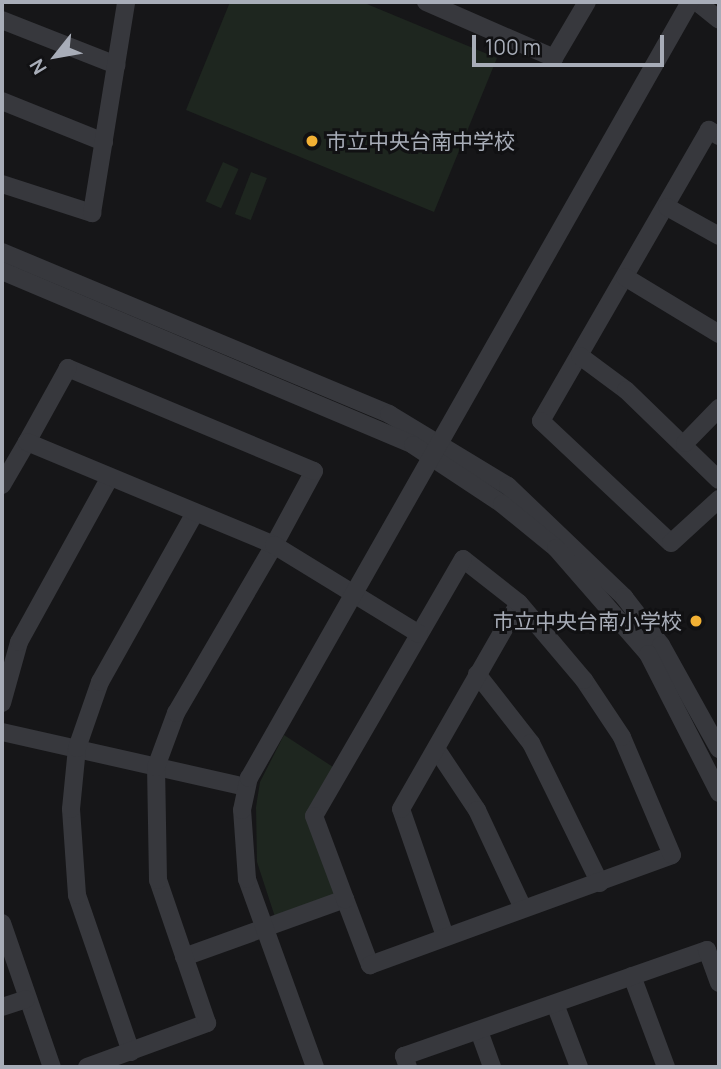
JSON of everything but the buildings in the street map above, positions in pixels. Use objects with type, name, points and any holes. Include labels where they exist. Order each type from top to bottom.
[{"type":"street","points":[[2,184],[92,213],[126,2]]},
{"type":"street","points":[[426,2],[554,58],[587,2]]},
{"type":"street","points":[[315,1067],[265,930],[243,858],[246,787],[259,752],[690,2]]},
{"type":"street","points":[[697,2],[719,20]]},
{"type":"street","points":[[2,20],[116,65]]},
{"type":"street","points":[[2,101],[104,142]]},
{"type":"street","points":[[719,136],[709,130],[667,207],[541,421],[671,544],[719,499]]},
{"type":"street","points":[[667,207],[719,236]]},
{"type":"street","points":[[2,252],[434,447],[508,486],[596,565],[662,645],[719,748]]},
{"type":"street","points":[[2,271],[434,447],[556,548],[611,607],[680,708],[719,793]]},
{"type":"street","points":[[625,277],[719,334]]},
{"type":"street","points":[[580,356],[685,443],[719,480]]},
{"type":"street","points":[[2,485],[68,368],[314,471],[176,713],[156,767],[154,859],[207,1023],[87,1067]]},
{"type":"street","points":[[685,443],[719,408]]},
{"type":"street","points":[[27,442],[274,545],[419,634]]},
{"type":"street","points":[[2,704],[19,642],[110,477]]},
{"type":"street","points":[[131,1052],[77,895],[71,809],[77,748],[100,682],[194,513]]},
{"type":"street","points":[[463,559],[519,603],[622,737],[672,855],[370,965],[314,816],[463,559]]},
{"type":"street","points":[[445,936],[401,809],[519,603]]},
{"type":"street","points":[[477,674],[531,743],[600,883]]},
{"type":"street","points":[[2,732],[246,787]]},
{"type":"street","points":[[437,750],[477,810],[523,908]]},
{"type":"street","points":[[184,957],[345,899]]},
{"type":"street","points":[[2,923],[26,999],[52,1067]]},
{"type":"street","points":[[408,1067],[404,1056],[707,950],[719,984]]},
{"type":"street","points":[[632,976],[666,1067]]},
{"type":"street","points":[[2,1007],[26,999]]},
{"type":"street","points":[[555,1004],[579,1067]]},
{"type":"street","points":[[479,1031],[492,1067]]},
{"type":"shaded area","points":[[230,2],[362,2],[497,58],[434,212],[186,110]]},
{"type":"shaded area","points":[[223,162],[239,169],[221,208],[206,201]]},
{"type":"shaded area","points":[[251,172],[267,178],[251,220],[235,214]]},
{"type":"shaded area","points":[[284,735],[333,767],[309,810],[337,893],[275,917],[257,862],[256,807],[260,782]]},
{"type":"place","name":"市立中央台南中学校","points":[[312,141]]},
{"type":"place","name":"市立中央台南小学校","points":[[696,621]]}]
